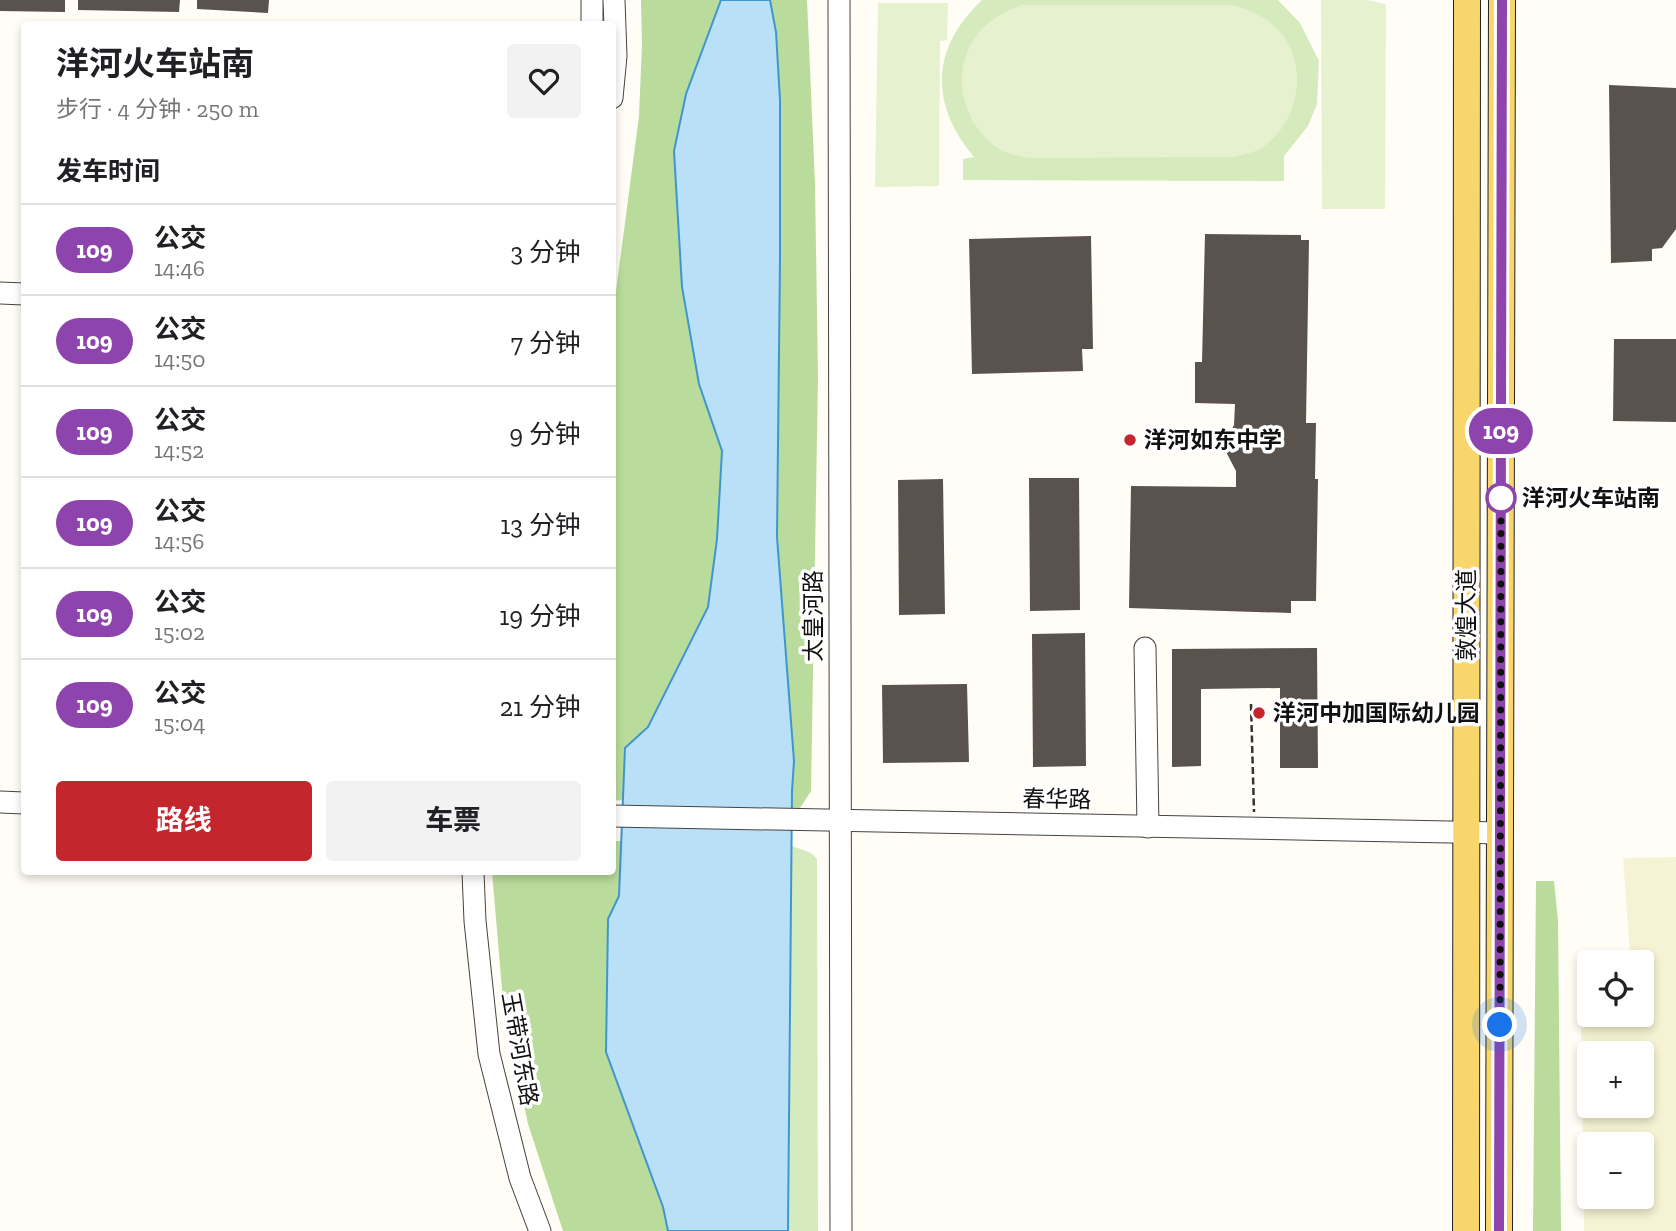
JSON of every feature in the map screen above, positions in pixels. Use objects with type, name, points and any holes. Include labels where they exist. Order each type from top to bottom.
[{"type":"main road","name":"敦煌大道","points":[[1466,0],[1466,1231]]},
{"type":"main road","name":"敦煌大道","points":[[1499,1231],[1502,0]]},
{"type":"street","points":[[592,0],[592,21]]},
{"type":"street","points":[[614,0],[615,21]]},
{"type":"street","name":"太皇河路","points":[[839,0],[841,1231]]},
{"type":"street","points":[[0,293],[21,294]]},
{"type":"street","points":[[1144,648],[1148,827]]},
{"type":"street","points":[[0,802],[21,803]]},
{"type":"street","name":"春华路","points":[[616,816],[1501,833]]},
{"type":"street","name":"玉带河东路","points":[[461,875],[478,1038],[503,1151],[529,1231]]},
{"type":"street","name":"玉带河东路","points":[[473,875],[475,921],[489,1054],[520,1178],[540,1231]]},
{"type":"path","points":[[1251,705],[1254,829]]},
{"type":"shaded area","points":[[1676,857],[1676,1231],[1584,1231],[1584,1209],[1654,1209],[1654,1132],[1583,1132],[1582,1118],[1654,1118],[1654,1041],[1581,1041],[1581,1027],[1654,1027],[1654,950],[1630,950],[1623,858]]},
{"type":"green space","points":[[641,0],[807,0],[815,184],[818,377],[811,791],[798,811],[616,800],[616,291],[639,116]]},
{"type":"green space","points":[[982,0],[1278,0],[1300,23],[1319,61],[1317,104],[1308,126],[1284,156],[1284,181],[963,180],[963,159],[974,157],[959,137],[949,117],[943,97],[942,77],[945,57],[953,37],[965,18]]},
{"type":"green space","points":[[1321,0],[1366,0],[1386,4],[1385,209],[1322,209]]},
{"type":"green space","points":[[878,3],[948,3],[947,40],[940,41],[939,186],[875,187]]},
{"type":"green space","points":[[1021,5],[1233,5],[1243,8],[1258,14],[1284,36],[1292,52],[1296,70],[1297,88],[1293,106],[1274,137],[1260,149],[1235,157],[1029,158],[1003,151],[989,141],[969,114],[962,82],[963,66],[968,50],[981,30],[997,17]]},
{"type":"green space","points":[[616,841],[622,841],[619,896],[608,919],[668,1231],[563,1231],[528,1124],[503,1001],[492,875],[616,875]]},
{"type":"green space","points":[[792,846],[811,853],[817,859],[818,1231],[789,1231]]},
{"type":"green space","points":[[1536,881],[1554,881],[1558,921],[1561,1231],[1533,1231]]},
{"type":"water","points":[[721,0],[770,0],[776,32],[780,100],[777,537],[794,761],[788,1231],[668,1231],[663,1207],[606,1052],[608,919],[619,896],[625,748],[648,727],[708,607],[717,539],[722,451],[699,384],[682,287],[674,151],[686,94]]},
{"type":"building","points":[[0,0],[65,0],[65,12],[0,11]]},
{"type":"building","points":[[78,0],[180,0],[179,12],[78,10]]},
{"type":"building","points":[[197,0],[269,0],[268,13],[197,9]]},
{"type":"building","points":[[1609,85],[1676,88],[1676,229],[1662,248],[1652,249],[1652,261],[1611,263]]},
{"type":"building","points":[[1205,234],[1301,235],[1301,240],[1309,240],[1306,423],[1316,423],[1316,601],[1291,601],[1291,613],[1129,608],[1131,486],[1236,487],[1236,471],[1223,446],[1234,425],[1235,404],[1195,403],[1195,362],[1202,362]]},
{"type":"building","points":[[1091,236],[1093,349],[1082,349],[1083,371],[972,374],[969,239]]},
{"type":"building","points":[[1614,339],[1676,339],[1676,422],[1613,421]]},
{"type":"building","points":[[1029,478],[1079,478],[1080,610],[1030,611]]},
{"type":"building","points":[[943,479],[945,614],[899,615],[898,480]]},
{"type":"building","points":[[1085,633],[1086,766],[1033,767],[1032,634]]},
{"type":"building","points":[[1317,648],[1318,768],[1280,768],[1280,688],[1201,689],[1201,766],[1172,767],[1172,649]]},
{"type":"building","points":[[967,684],[969,762],[883,763],[882,685]]},
{"type":"bus line","name":"109","points":[[1499,1231],[1502,0]]},
{"type":"place","name":"洋河如东中学","points":[[1130,440]]},
{"type":"place","name":"洋河火车站南","points":[[1501,498]]},
{"type":"place","name":"洋河中加国际幼儿园","points":[[1259,713]]},
{"type":"route","points":[[1500,1025],[1501,498]]}]
